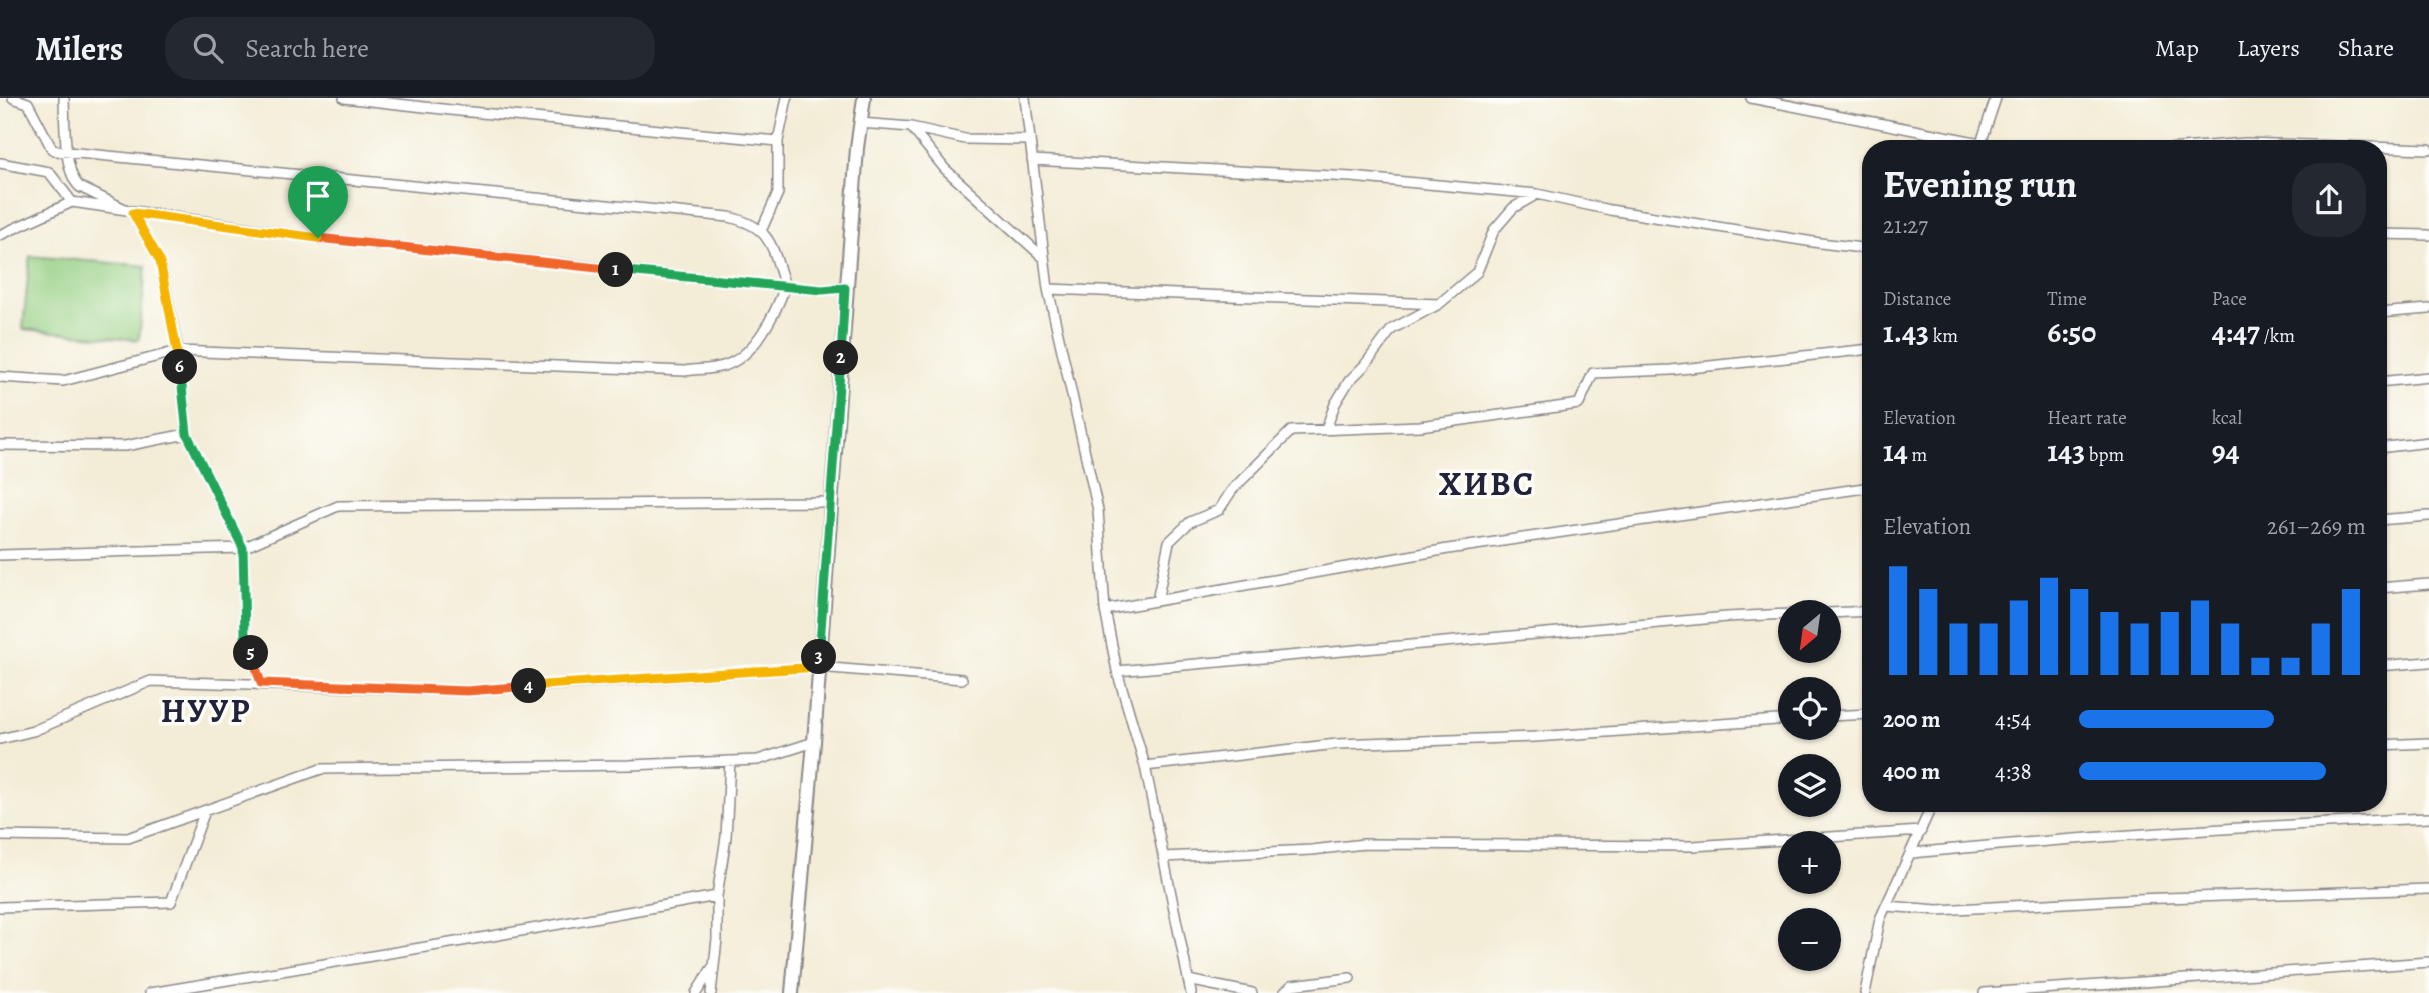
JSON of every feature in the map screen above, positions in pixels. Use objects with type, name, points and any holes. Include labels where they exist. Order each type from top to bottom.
[{"type":"street","points":[[0,377],[63,381],[178,351],[685,371],[725,366],[747,352],[767,327],[785,286],[774,250],[761,231],[750,222],[729,217],[67,152],[52,149],[28,103],[13,98]]},
{"type":"street","points":[[64,98],[67,152],[73,181],[133,213],[160,261],[178,351],[187,434],[243,548],[245,636],[261,683]]},
{"type":"street","points":[[344,98],[778,141]]},
{"type":"street","points":[[761,231],[778,193],[778,141],[786,98]]},
{"type":"street","points":[[792,993],[814,742],[845,288],[864,98]]},
{"type":"street","points":[[1025,98],[1048,289],[1098,510],[1105,610],[1117,671],[1145,766],[1191,993]]},
{"type":"street","points":[[1751,98],[1951,140]]},
{"type":"street","points":[[1982,140],[1996,98]]},
{"type":"street","points":[[860,123],[911,127],[964,139],[1030,140]]},
{"type":"street","points":[[911,127],[945,169],[1044,258]]},
{"type":"street","points":[[2387,147],[2429,149]]},
{"type":"street","points":[[1032,160],[1351,177],[1537,194],[1610,210],[1862,248]]},
{"type":"street","points":[[0,163],[49,172],[72,202]]},
{"type":"street","points":[[1326,429],[1342,393],[1392,329],[1439,304],[1477,272],[1494,230],[1513,208],[1537,194]]},
{"type":"street","points":[[0,235],[72,202],[331,240],[822,290],[845,288]]},
{"type":"street","points":[[2387,234],[2429,235]]},
{"type":"street","points":[[1048,289],[1439,304]]},
{"type":"street","points":[[2387,312],[2429,309]]},
{"type":"street","points":[[1157,601],[1168,542],[1189,522],[1219,510],[1232,489],[1291,431],[1420,426],[1580,404],[1593,373],[1671,370],[1862,350]]},
{"type":"street","points":[[2387,382],[2429,377]]},
{"type":"street","points":[[0,444],[125,446],[187,434]]},
{"type":"street","points":[[2387,447],[2429,442]]},
{"type":"street","points":[[1105,610],[1448,549],[1862,488]]},
{"type":"street","points":[[0,555],[243,548],[338,506],[831,502]]},
{"type":"street","points":[[2387,519],[2429,516]]},
{"type":"street","points":[[2387,587],[2429,584]]},
{"type":"street","points":[[1841,612],[1862,611]]},
{"type":"street","points":[[1117,671],[1778,615]]},
{"type":"street","points":[[2387,665],[2429,662]]},
{"type":"street","points":[[0,739],[33,731],[151,681],[467,691],[819,667],[962,679]]},
{"type":"street","points":[[1841,715],[1862,714]]},
{"type":"street","points":[[1145,766],[1337,744],[1535,737],[1778,720]]},
{"type":"street","points":[[0,836],[128,838],[321,769],[629,765],[758,760],[814,742]]},
{"type":"street","points":[[2387,745],[2429,743]]},
{"type":"street","points":[[711,993],[717,939],[717,896],[726,836],[730,761]]},
{"type":"street","points":[[0,907],[171,902],[205,811]]},
{"type":"street","points":[[1865,993],[1880,919],[1929,812]]},
{"type":"street","points":[[1912,853],[2085,837],[2263,825],[2429,818]]},
{"type":"street","points":[[1163,858],[1287,852],[1364,844],[1693,846],[1921,831]]},
{"type":"street","points":[[1885,906],[1938,910],[2429,890]]},
{"type":"street","points":[[150,993],[717,896]]},
{"type":"street","points":[[1984,993],[2429,962]]},
{"type":"street","points":[[696,993],[715,964]]},
{"type":"street","points":[[1284,993],[1292,985],[1350,978]]},
{"type":"street","points":[[1188,980],[1252,993]]},
{"type":"street","points":[[1204,984],[1213,993]]},
{"type":"green space","points":[[30,256],[146,266],[139,340],[23,329]]},
{"type":"district","name":"ХИВС","points":[[1487,483]]},
{"type":"district","name":"НУУР","points":[[206,710]]},
{"type":"route","points":[[133,213],[318,238],[822,290],[845,288],[819,667],[467,691],[261,683],[245,636],[243,548],[187,434],[178,351],[160,261],[133,213]]}]
